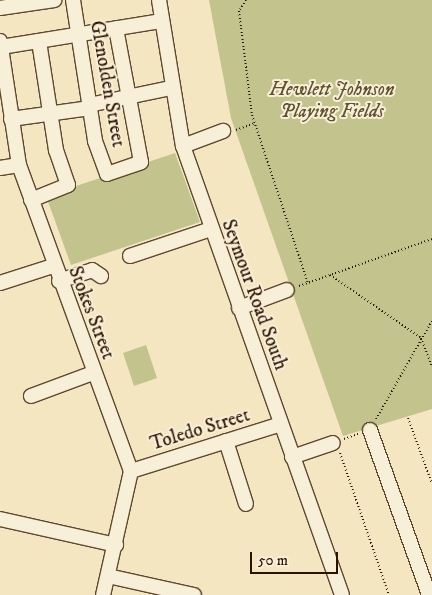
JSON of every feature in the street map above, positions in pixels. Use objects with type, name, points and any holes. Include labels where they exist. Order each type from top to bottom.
[{"type":"street","points":[[0,8],[54,0]]},
{"type":"street","name":"Glenolden Street","points":[[73,0],[95,141],[107,174],[141,162],[127,99]]},
{"type":"street","name":"Seymour Road South","points":[[159,0],[171,88],[183,146],[342,595]]},
{"type":"street","points":[[0,47],[162,21]]},
{"type":"street","points":[[116,28],[127,99]]},
{"type":"street","points":[[31,200],[68,186],[50,114],[39,41]]},
{"type":"street","name":"Stokes Street","points":[[0,47],[3,93],[11,119],[19,165],[53,266],[131,471]]},
{"type":"street","points":[[11,119],[89,107],[171,88]]},
{"type":"street","points":[[183,146],[222,131]]},
{"type":"street","points":[[0,168],[19,165]]},
{"type":"street","points":[[130,256],[211,229]]},
{"type":"street","points":[[0,283],[53,266]]},
{"type":"street","points":[[59,281],[92,270],[101,276]]},
{"type":"street","points":[[239,308],[287,290]]},
{"type":"street","points":[[31,396],[93,373]]},
{"type":"street","name":"Toledo Street","points":[[131,471],[280,424]]},
{"type":"street","points":[[370,430],[431,595]]},
{"type":"street","points":[[226,441],[246,504]]},
{"type":"street","points":[[292,457],[334,443]]},
{"type":"street","points":[[103,595],[131,471]]},
{"type":"street","points":[[0,519],[116,544]]},
{"type":"street","points":[[108,576],[194,595]]},
{"type":"path","points":[[246,0],[239,11],[255,123],[308,283]]},
{"type":"path","points":[[222,131],[255,123]]},
{"type":"path","points":[[287,290],[432,239]]},
{"type":"path","points":[[330,275],[421,338],[432,366]]},
{"type":"path","points":[[389,595],[334,443],[370,430],[432,321]]},
{"type":"path","points":[[408,418],[432,484]]},
{"type":"green space","name":"Hewlett Johnson Playing Fields","points":[[209,0],[432,0],[432,409],[343,436],[231,118]]},
{"type":"green space","points":[[175,153],[200,222],[71,265],[46,196]]},
{"type":"green space","points":[[146,345],[157,378],[134,386],[123,353]]}]
